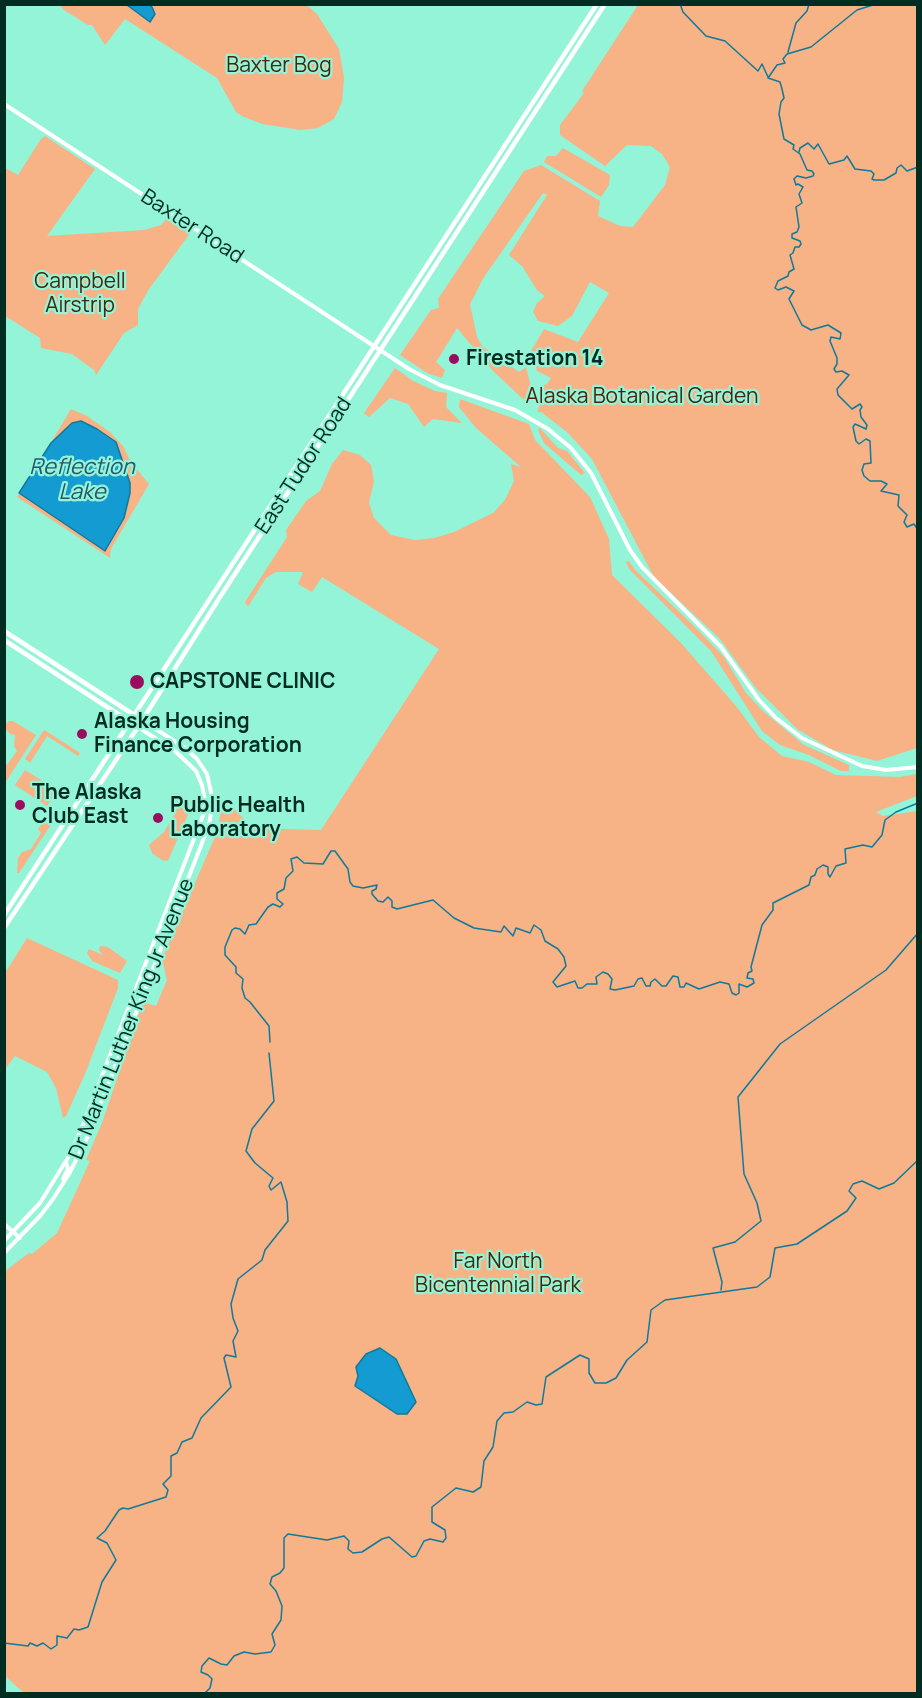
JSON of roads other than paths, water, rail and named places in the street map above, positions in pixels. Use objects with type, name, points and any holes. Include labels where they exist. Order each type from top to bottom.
[{"type":"main road","name":"East Tudor Road","points":[[4,915],[597,4]]},
{"type":"main road","name":"East Tudor Road","points":[[4,928],[138,727],[214,605],[605,4]]},
{"type":"main road","points":[[4,632],[142,720]]},
{"type":"main road","points":[[4,640],[138,727]]},
{"type":"street","name":"Baxter Road","points":[[4,104],[428,380],[528,417],[553,433],[571,448],[596,480],[630,550],[642,567],[715,641],[759,700],[776,718],[802,738],[827,751],[871,768],[886,770],[918,767]]},
{"type":"street","name":"Dr Martin Luther King Jr Avenue","points":[[4,1253],[53,1199],[88,1136],[209,825],[213,801],[207,774],[197,759],[185,748],[142,720]]},
{"type":"street","name":"Dr Martin Luther King Jr Avenue","points":[[4,1241],[40,1203],[66,1162],[81,1130],[201,825],[205,801],[196,771],[188,762],[138,727]]},
{"type":"street","points":[[53,1199],[68,1169],[66,1162]]},
{"type":"street","points":[[4,1224],[20,1238]]},
{"type":"water","points":[[127,5],[149,5],[155,14],[150,22]]},
{"type":"water","name":"Reflection Lake","points":[[81,421],[116,442],[130,483],[124,518],[105,551],[19,493],[51,443],[72,423]]},
{"type":"water","points":[[380,1348],[396,1359],[416,1402],[407,1414],[397,1414],[355,1386],[358,1376],[356,1367],[366,1354]]},
{"type":"waterway","points":[[680,4],[683,12],[706,36],[725,41],[758,71],[762,64],[768,77]]},
{"type":"waterway","points":[[788,52],[796,23],[807,11],[809,4]]},
{"type":"waterway","points":[[876,4],[857,10],[811,47],[787,54],[783,59],[785,63],[777,65],[768,78],[780,82],[782,89],[784,98],[779,114],[784,139],[794,145],[793,149],[800,154],[807,170],[814,174],[806,178],[797,176],[794,179],[796,185],[803,187],[799,194],[802,203],[796,207],[799,227],[797,232],[792,234],[792,238],[800,241],[801,244],[795,247],[790,255],[794,269],[789,272],[788,276],[778,281],[775,288],[778,290],[786,287],[794,291],[789,299],[802,325],[811,330],[828,325],[841,333],[840,339],[831,337],[830,341],[837,358],[834,369],[836,372],[842,371],[849,375],[837,389],[838,395],[852,409],[860,404],[862,407],[861,417],[867,425],[866,429],[855,424],[853,427],[856,441],[859,444],[866,439],[870,441],[871,463],[864,464],[862,470],[864,476],[870,481],[881,481],[887,484],[881,491],[899,495],[898,506],[907,515],[904,522],[907,527],[914,524],[918,530]]},
{"type":"waterway","points":[[799,152],[800,148],[808,143],[814,149],[818,144],[829,164],[844,160],[847,156],[855,169],[871,171],[874,174],[872,179],[874,180],[884,180],[896,173],[897,168],[901,165],[907,171],[918,167]]},
{"type":"waterway","points":[[270,1042],[269,1026],[245,998],[242,988],[243,979],[236,973],[236,967],[225,955],[225,947],[232,930],[240,929],[245,934],[249,925],[256,924],[268,907],[273,904],[280,907],[283,904],[277,899],[277,893],[284,889],[286,878],[293,871],[291,859],[297,857],[304,863],[323,864],[331,851],[335,851],[348,869],[353,886],[363,888],[377,885],[372,894],[378,901],[383,902],[388,897],[392,901],[392,907],[397,909],[433,900],[454,918],[474,928],[501,932],[504,926],[513,936],[516,928],[530,933],[534,925],[541,930],[545,941],[558,949],[564,957],[566,966],[553,982],[557,987],[575,981],[578,988],[587,984],[597,984],[596,977],[603,972],[612,979],[610,989],[615,990],[634,986],[638,979],[642,978],[646,986],[650,986],[655,979],[662,986],[666,986],[673,976],[678,977],[680,987],[684,987],[686,983],[699,989],[720,982],[729,984],[732,993],[736,995],[739,993],[739,984],[747,987],[754,983],[753,979],[747,978],[748,973],[752,971],[751,967],[762,925],[773,910],[773,903],[809,885],[811,877],[823,865],[828,867],[830,877],[836,866],[846,863],[845,849],[863,845],[872,847],[882,835],[885,820],[896,812],[918,803]]},
{"type":"waterway","points":[[721,1290],[722,1282],[713,1248],[735,1242],[761,1221],[757,1203],[744,1174],[738,1097],[780,1044],[886,970],[918,933]]},
{"type":"waterway","points":[[4,1643],[28,1646],[30,1643],[37,1646],[43,1643],[51,1649],[57,1645],[57,1636],[67,1638],[74,1629],[88,1627],[102,1582],[116,1560],[107,1543],[97,1538],[105,1531],[119,1510],[166,1497],[168,1490],[163,1484],[171,1476],[171,1456],[177,1453],[182,1442],[192,1438],[201,1418],[231,1387],[224,1358],[226,1355],[236,1357],[233,1341],[238,1331],[231,1304],[238,1279],[262,1260],[265,1250],[288,1221],[287,1202],[281,1182],[271,1190],[269,1186],[273,1178],[255,1163],[246,1151],[252,1129],[274,1101],[269,1053]]},
{"type":"waterway","points":[[204,1694],[210,1688],[212,1679],[201,1672],[202,1666],[209,1658],[227,1665],[234,1656],[244,1652],[255,1654],[271,1652],[275,1645],[272,1634],[281,1620],[282,1606],[276,1591],[270,1584],[272,1577],[284,1568],[284,1538],[288,1534],[327,1540],[344,1536],[349,1541],[348,1549],[353,1553],[362,1552],[389,1537],[412,1557],[416,1556],[424,1541],[430,1539],[443,1542],[446,1538],[445,1530],[432,1522],[432,1507],[456,1488],[473,1492],[481,1487],[484,1461],[493,1447],[497,1421],[504,1413],[513,1412],[527,1402],[542,1404],[546,1377],[580,1355],[589,1359],[589,1373],[595,1383],[606,1383],[616,1378],[627,1360],[647,1342],[651,1310],[665,1300],[757,1287],[770,1277],[775,1248],[797,1244],[847,1211],[856,1198],[849,1191],[853,1184],[862,1181],[879,1189],[894,1183],[918,1160]]},
{"type":"place","name":"Firestation 14","points":[[454,359]]},
{"type":"place","name":"CAPSTONE CLINIC","points":[[137,682]]},
{"type":"place","name":"Alaska Housing Finance Corporation","points":[[82,734]]},
{"type":"place","name":"The Alaska Club East","points":[[20,805]]},
{"type":"place","name":"Public Health Laboratory","points":[[158,818]]},
{"type":"park label","name":"Baxter Bog","points":[[279,66]]},
{"type":"park label","name":"Campbell Airstrip","points":[[80,294]]},
{"type":"park label","name":"Alaska Botanical Garden","points":[[642,397]]},
{"type":"park label","name":"Far North Bicentennial Park","points":[[498,1274]]}]
